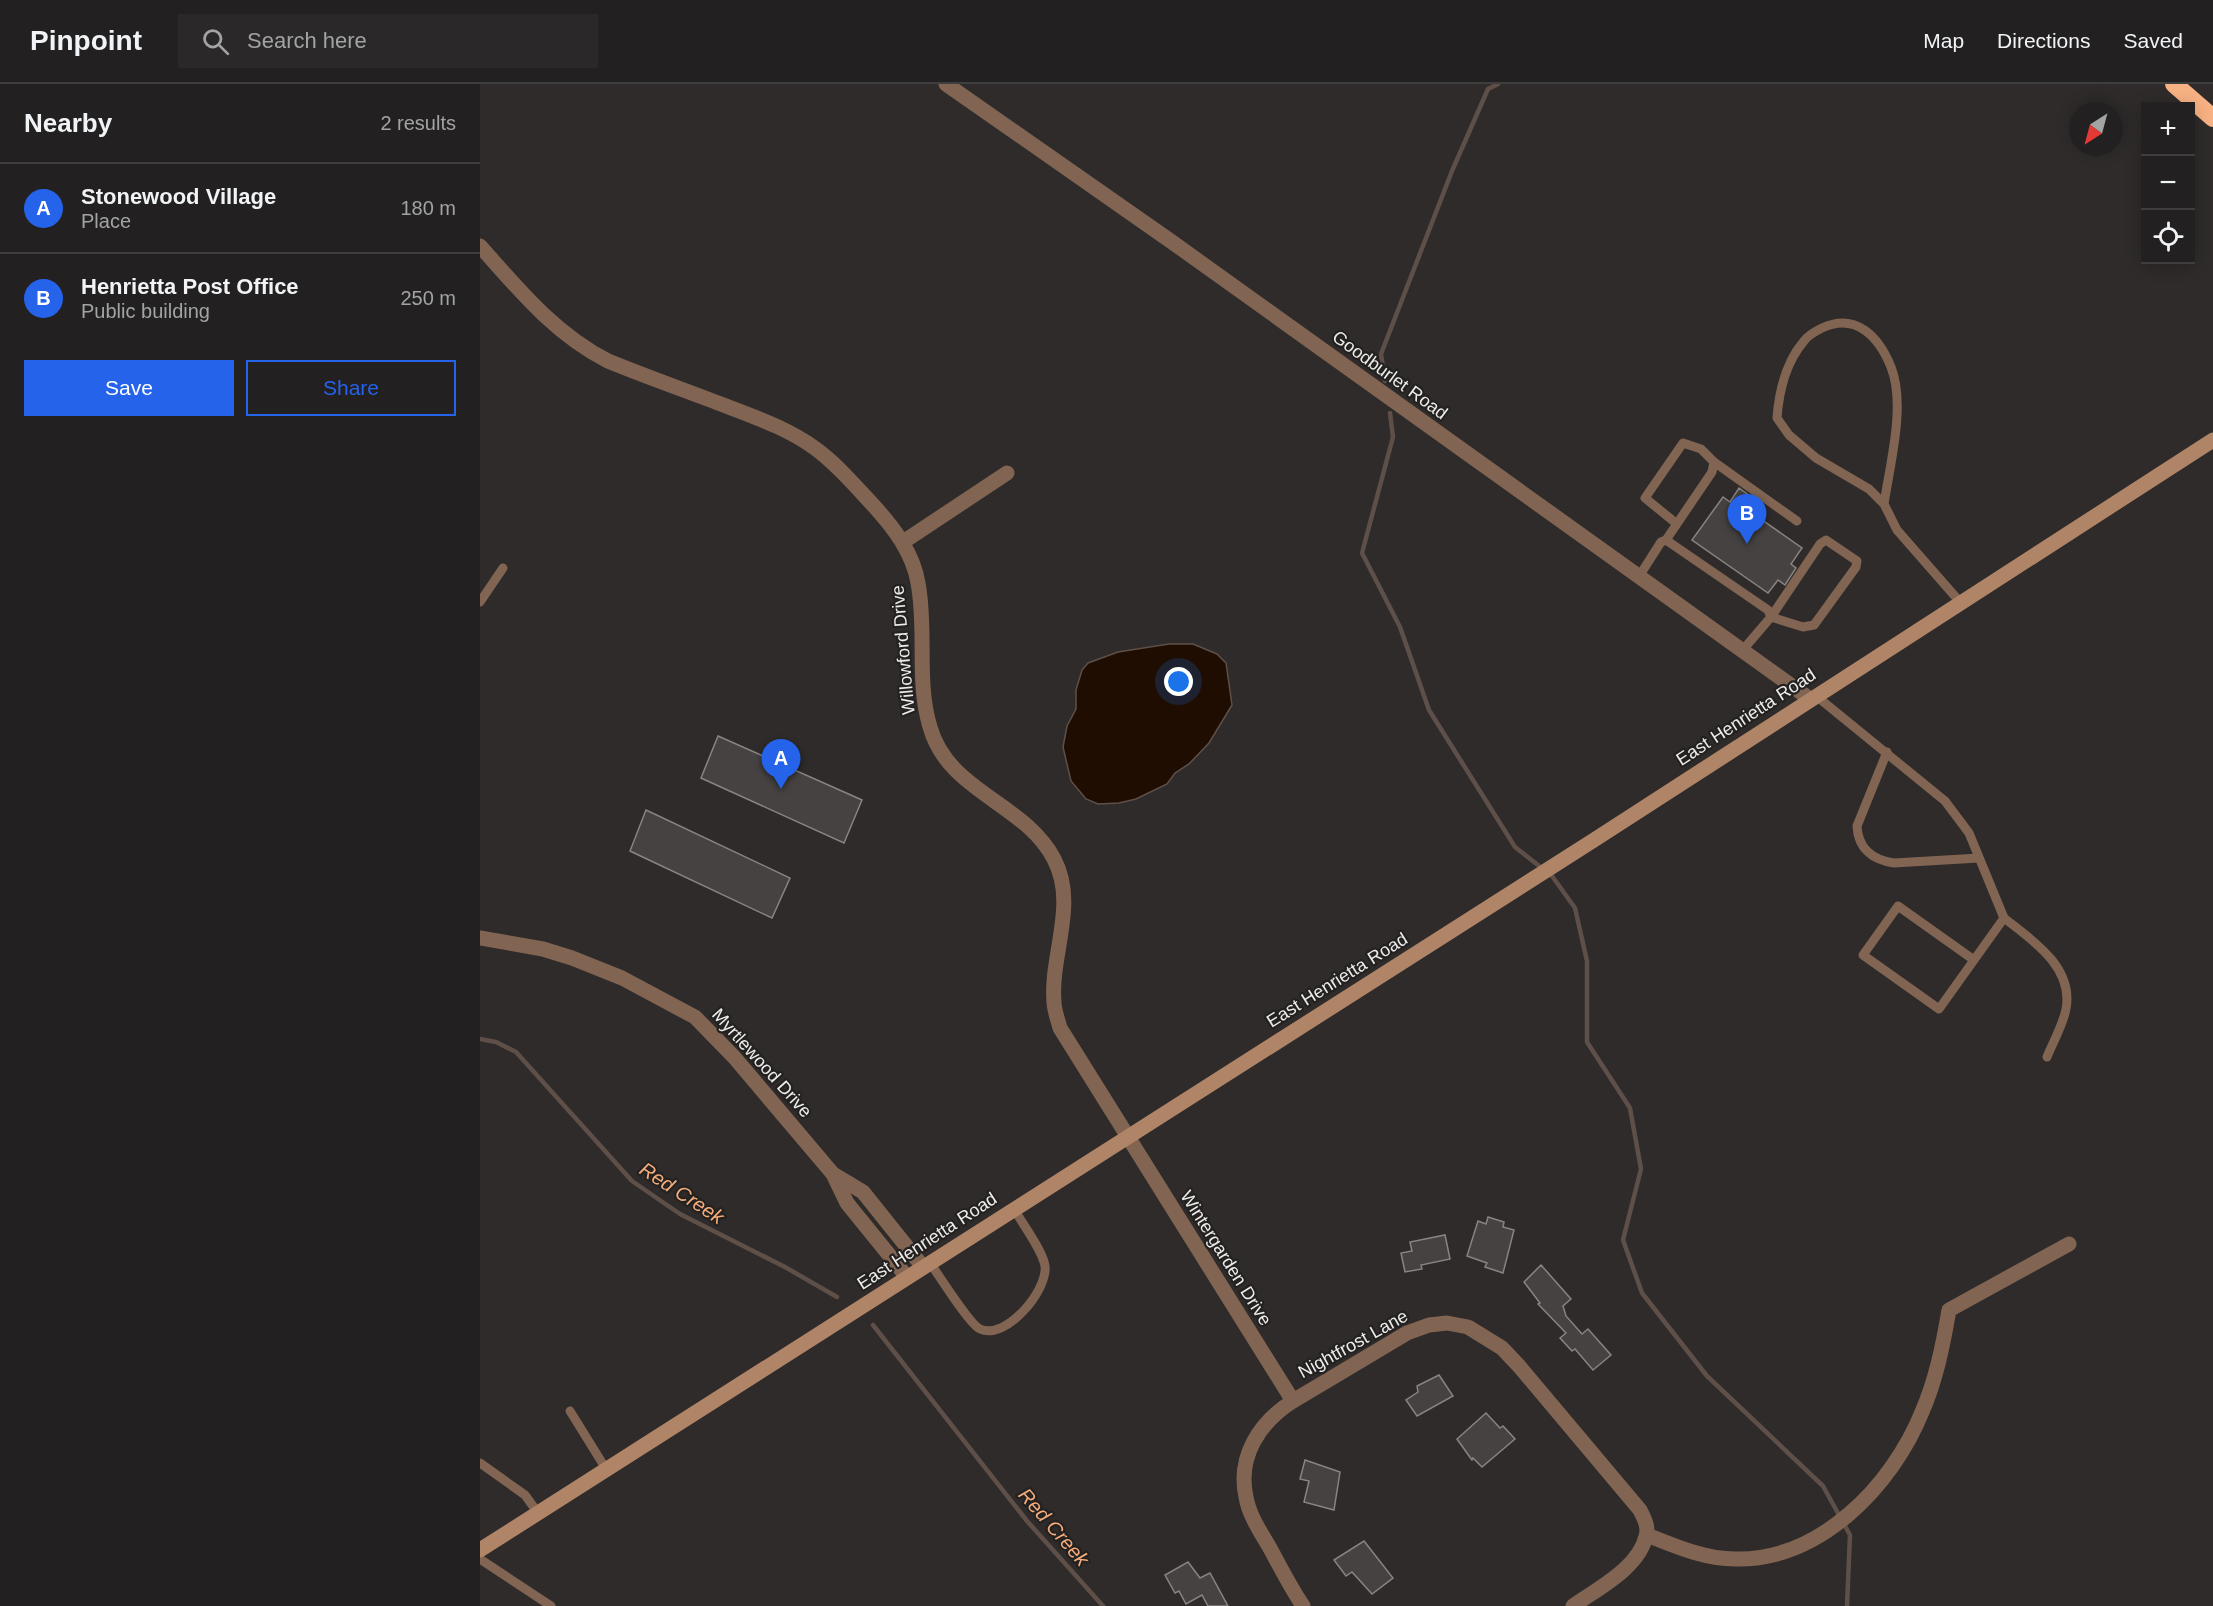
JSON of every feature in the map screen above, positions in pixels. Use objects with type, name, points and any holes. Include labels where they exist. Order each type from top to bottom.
[{"type":"highway","points":[[2174,84],[2213,118]]},
{"type":"main road","name":"East Henrietta Road","points":[[480,1550],[1555,865],[2213,440]]},
{"type":"street","name":"Goodburlet Road","points":[[946,84],[1172,242],[1741,652],[1812,697]]},
{"type":"street","name":"Willowford Drive","points":[[480,246],[542,314],[584,349],[608,361],[776,426],[815,448],[833,462],[903,542],[919,584],[926,706],[930,727],[938,747],[961,777],[1026,823],[1041,838],[1055,861],[1063,881],[1064,899],[1054,986],[1054,1003],[1060,1028],[1127,1137]]},
{"type":"street","points":[[903,542],[1007,473]]},
{"type":"street","name":"Myrtlewood Drive","points":[[480,938],[543,949],[572,958],[622,978],[695,1017],[734,1057],[833,1174],[847,1203],[908,1277]]},
{"type":"street","name":"Wintergarden Drive","points":[[1127,1137],[1293,1401]]},
{"type":"street","name":"Myrtlewood Drive","points":[[833,1174],[863,1192],[927,1265]]},
{"type":"street","points":[[1573,1606],[1630,1562],[1642,1548],[1647,1535],[1705,1556],[1735,1559],[1765,1557],[1795,1548],[1824,1533],[1850,1513],[1879,1483],[1902,1452],[1922,1412],[1936,1373],[1949,1310],[2069,1244]]},
{"type":"street","name":"Nightfrost Lane","points":[[1303,1606],[1252,1516],[1246,1497],[1244,1477],[1252,1441],[1276,1412],[1407,1333],[1429,1325],[1447,1323],[1468,1327],[1502,1348],[1640,1510],[1647,1535]]},
{"type":"lane","points":[[1884,504],[1897,398],[1891,368],[1875,337],[1856,324],[1831,324],[1804,340],[1790,364],[1779,394],[1777,418],[1789,435],[1816,458],[1869,489],[1884,504],[1897,530],[1960,602]]},
{"type":"lane","points":[[1677,524],[1644,498],[1683,443],[1701,449],[1714,462],[1797,521]]},
{"type":"lane","points":[[1638,578],[1712,472],[1714,462]]},
{"type":"lane","points":[[1666,540],[1768,610],[1771,617],[1803,627],[1814,625],[1856,567],[1857,561],[1826,540],[1820,544],[1771,617],[1741,652]]},
{"type":"lane","points":[[480,602],[503,568]]},
{"type":"lane","points":[[1812,697],[1887,752],[1945,801],[1969,833],[2004,918],[2053,960],[2064,983],[2066,1009],[2047,1057]]},
{"type":"lane","points":[[1887,752],[1857,826],[1860,844],[1865,851],[1894,863],[1979,858]]},
{"type":"lane","points":[[1974,960],[1898,906],[1863,955],[1939,1009],[1974,960],[2004,918]]},
{"type":"lane","points":[[927,1265],[975,1326],[990,1331],[1000,1328],[1035,1297],[1045,1276],[1045,1262],[1014,1209]]},
{"type":"lane","points":[[570,1411],[606,1469]]},
{"type":"lane","points":[[480,1463],[525,1495],[538,1513]]},
{"type":"lane","points":[[480,1559],[551,1606]]},
{"type":"shaded area","points":[[1169,644],[1193,644],[1217,654],[1226,663],[1232,705],[1209,743],[1189,764],[1175,773],[1167,784],[1136,799],[1119,803],[1098,804],[1086,799],[1071,781],[1063,747],[1067,726],[1076,709],[1076,690],[1082,670],[1088,663],[1118,652]]},
{"type":"building","points":[[1739,488],[1758,502],[1751,512],[1802,548],[1791,564],[1796,568],[1785,585],[1778,580],[1768,593],[1692,540],[1723,497],[1730,502]]},
{"type":"building","points":[[718,736],[862,800],[844,843],[701,778]]},
{"type":"building","points":[[646,810],[790,878],[772,918],[630,851]]},
{"type":"building","points":[[1488,1217],[1504,1222],[1503,1227],[1514,1230],[1503,1273],[1485,1267],[1487,1263],[1467,1256],[1478,1221],[1486,1224]]},
{"type":"building","points":[[1445,1235],[1450,1259],[1421,1265],[1422,1269],[1405,1272],[1401,1253],[1412,1251],[1410,1242]]},
{"type":"building","points":[[1541,1265],[1571,1299],[1563,1306],[1566,1316],[1582,1334],[1588,1329],[1611,1355],[1593,1370],[1575,1349],[1572,1351],[1560,1338],[1566,1333],[1538,1304],[1540,1303],[1524,1282]]},
{"type":"building","points":[[1439,1375],[1453,1396],[1417,1416],[1406,1400],[1418,1392],[1417,1386]]},
{"type":"building","points":[[1486,1413],[1500,1428],[1503,1426],[1515,1439],[1482,1467],[1473,1458],[1472,1460],[1457,1439]]},
{"type":"building","points":[[1305,1460],[1340,1472],[1334,1510],[1304,1502],[1309,1481],[1300,1479]]},
{"type":"building","points":[[1364,1541],[1393,1578],[1372,1594],[1352,1572],[1346,1576],[1334,1560]]},
{"type":"building","points":[[1188,1562],[1200,1578],[1210,1573],[1228,1606],[1208,1606],[1202,1595],[1186,1604],[1179,1591],[1175,1593],[1165,1575]]},
{"type":"waterway","points":[[1385,381],[1381,354],[1452,171],[1488,89],[1498,84]]},
{"type":"waterway","points":[[1390,413],[1393,437],[1362,553],[1400,627],[1429,710],[1515,847],[1552,876],[1575,908],[1587,961],[1587,1042],[1630,1108],[1641,1169],[1623,1240],[1642,1293],[1707,1376],[1823,1486],[1850,1535],[1847,1606]]},
{"type":"waterway","name":"Red Creek","points":[[480,1039],[496,1042],[516,1052],[632,1181],[680,1214],[785,1267],[837,1297]]},
{"type":"waterway","name":"Red Creek","points":[[873,1325],[1027,1521],[1103,1606]]},
{"type":"place","name":"Henrietta Post Office","points":[[1747,544]]},
{"type":"place","name":"Stonewood Village","points":[[781,789]]}]
